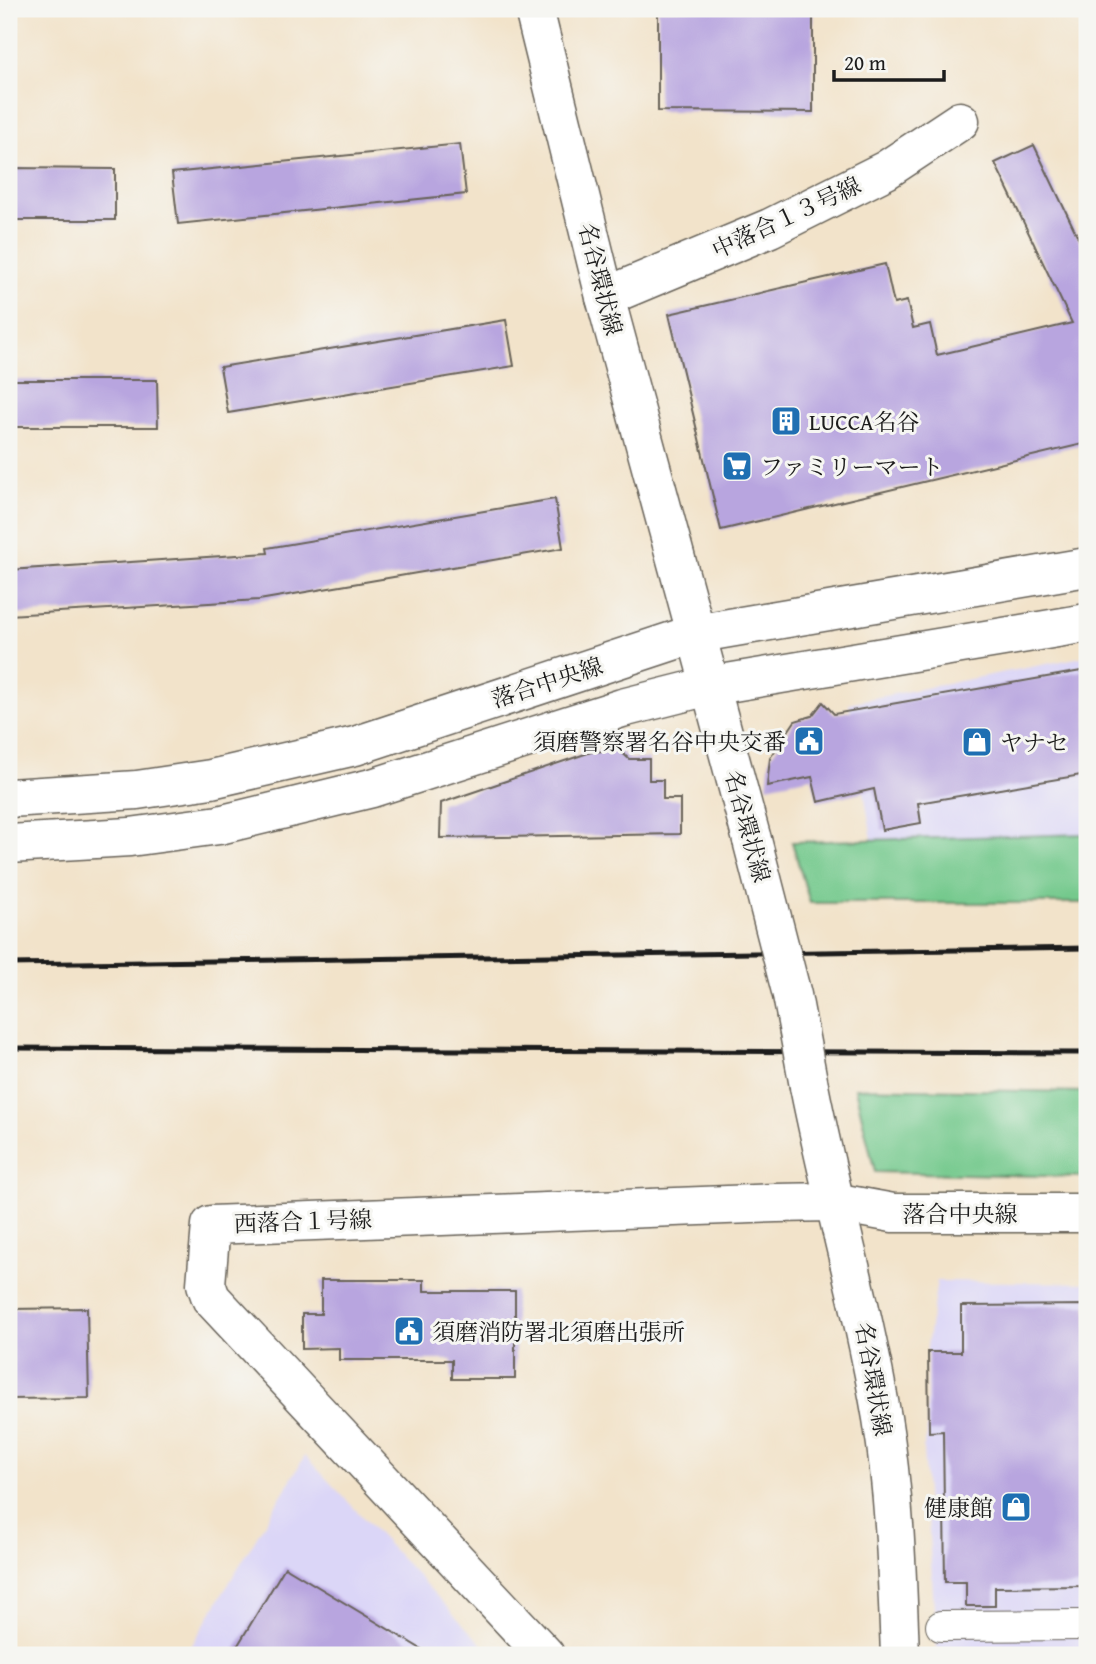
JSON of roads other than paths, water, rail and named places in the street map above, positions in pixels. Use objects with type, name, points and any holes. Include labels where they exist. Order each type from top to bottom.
[{"type":"street","name":"名谷環状線","points":[[534,9],[605,297],[792,995],[830,1188],[860,1304],[882,1420],[893,1508],[900,1655]]},
{"type":"street","name":"中落合１３号線","points":[[605,297],[770,228],[886,170],[960,121]]},
{"type":"street","name":"落合中央線","points":[[9,797],[150,788],[211,779],[342,749],[694,634],[1087,567]]},
{"type":"street","name":"落合中央線","points":[[9,844],[130,837],[219,825],[372,788],[622,708],[709,686],[1087,623]]},
{"type":"street","name":"落合中央線","points":[[830,1188],[893,1213],[1087,1213]]},
{"type":"street","name":"西落合１号線","points":[[545,1655],[211,1298],[206,1284],[211,1225],[830,1188]]},
{"type":"street","points":[[941,1626],[1087,1625]]},
{"type":"railway","points":[[9,964],[1087,948]]},
{"type":"railway","points":[[9,1048],[1087,1053]]},
{"type":"place","name":"LUCCA名谷","points":[[786,421]]},
{"type":"place","name":"ファミリーマート","points":[[737,466]]},
{"type":"place","name":"須磨警察署名谷中央交番","points":[[809,741]]},
{"type":"place","name":"ヤナセ","points":[[977,742]]},
{"type":"place","name":"須磨消防署北須磨出張所","points":[[409,1331]]},
{"type":"place","name":"健康館","points":[[1016,1507]]}]
